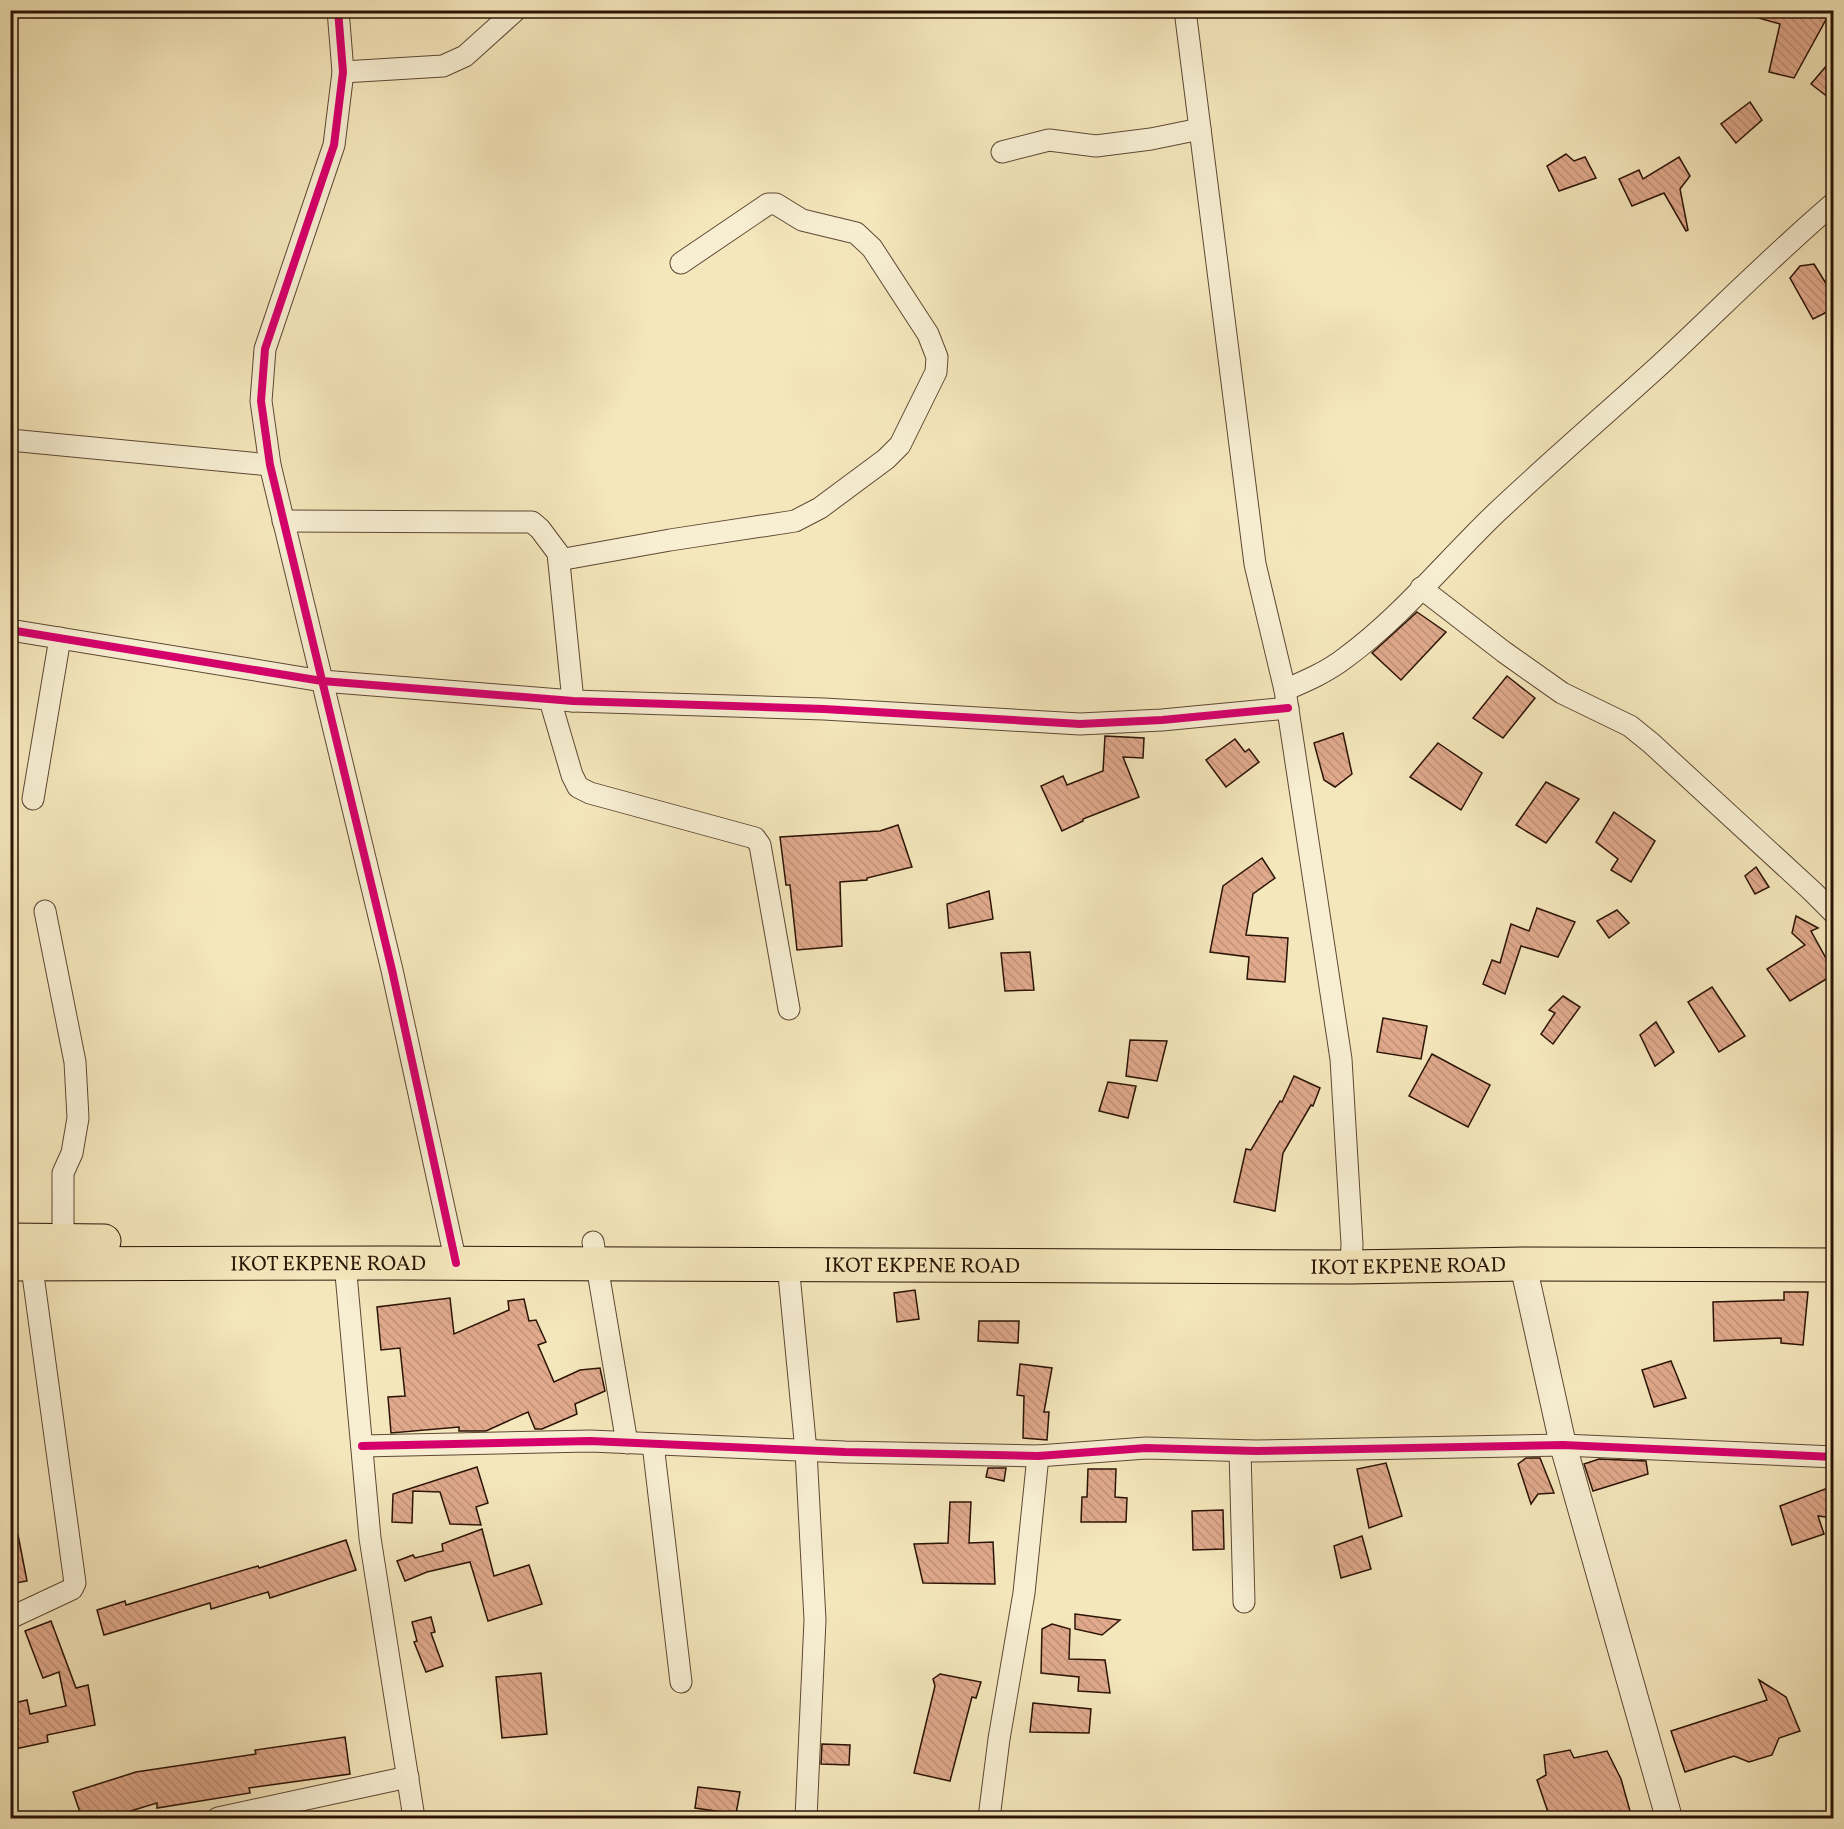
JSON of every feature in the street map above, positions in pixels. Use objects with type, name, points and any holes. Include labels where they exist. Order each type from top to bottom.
[{"type":"highway","name":"IKOT EKPENE ROAD","points":[[595,1253],[788,1264],[1833,1244]]},
{"type":"highway","name":"IKOT EKPENE ROAD","points":[[34,1252],[345,1263],[453,1252]]},
{"type":"highway","name":"IKOT EKPENE ROAD","points":[[34,1252],[1351,1255],[1523,1264],[1833,1265]]},
{"type":"street","points":[[338,10],[344,72],[334,145],[266,349],[261,400],[270,465],[392,970],[453,1252]]},
{"type":"street","points":[[344,72],[443,66],[465,56],[516,10]]},
{"type":"street","points":[[1185,10],[1255,564],[1286,699],[1341,1059],[1351,1255]]},
{"type":"street","points":[[1002,152],[1049,140],[1096,146],[1151,139],[1200,129]]},
{"type":"street","points":[[10,630],[322,681],[573,701],[824,709],[1080,724],[1162,720],[1286,699],[1373,636],[1468,540],[1545,467],[1661,363],[1833,202]]},
{"type":"street","points":[[559,560],[795,521],[820,508],[886,459],[900,445],[936,372],[937,357],[928,334],[872,248],[856,233],[802,220],[776,204],[768,204],[681,263]]},
{"type":"street","points":[[10,440],[270,465]]},
{"type":"street","points":[[283,521],[532,522],[558,553],[573,701]]},
{"type":"street","points":[[1421,588],[1562,693],[1630,726],[1652,743],[1833,913]]},
{"type":"street","points":[[33,799],[60,638]]},
{"type":"street","points":[[550,699],[572,775],[578,787],[590,793],[754,838],[760,845],[789,1009]]},
{"type":"street","points":[[10,1618],[72,1589],[75,1583],[34,1252],[72,1153],[78,1118],[75,1062],[45,911]]},
{"type":"street","points":[[595,1253],[627,1443]]},
{"type":"street","points":[[345,1263],[370,1538],[414,1818]]},
{"type":"street","points":[[788,1264],[806,1451],[815,1620],[806,1818]]},
{"type":"street","points":[[1523,1264],[1563,1445],[1670,1818]]},
{"type":"street","points":[[362,1446],[590,1441],[806,1451],[1038,1456],[1146,1448],[1240,1451],[1563,1445],[1833,1458]]},
{"type":"street","points":[[654,1444],[681,1682]]},
{"type":"street","points":[[1240,1451],[1244,1602]]},
{"type":"street","points":[[989,1818],[999,1739],[1024,1593],[1038,1456]]},
{"type":"street","points":[[218,1818],[408,1777]]},
{"type":"building","points":[[1749,10],[1820,10],[1829,14],[1794,78],[1769,72],[1780,24],[1748,15]]},
{"type":"building","points":[[1833,58],[1833,101],[1811,84]]},
{"type":"building","points":[[1750,102],[1762,120],[1736,143],[1721,124]]},
{"type":"building","points":[[1566,154],[1574,161],[1585,157],[1596,178],[1559,191],[1547,166]]},
{"type":"building","points":[[1679,157],[1690,176],[1680,189],[1688,230],[1686,231],[1664,193],[1632,206],[1619,179],[1639,170],[1643,179]]},
{"type":"building","points":[[1814,264],[1833,295],[1833,309],[1813,319],[1790,278],[1800,266]]},
{"type":"building","points":[[1417,612],[1446,632],[1401,680],[1372,653]]},
{"type":"building","points":[[1507,676],[1535,698],[1503,738],[1473,718]]},
{"type":"building","points":[[1343,733],[1352,774],[1335,787],[1324,780],[1314,743]]},
{"type":"building","points":[[1105,736],[1144,738],[1143,758],[1123,757],[1139,797],[1083,819],[1062,831],[1041,786],[1063,776],[1067,785],[1103,771]]},
{"type":"building","points":[[1235,739],[1245,752],[1249,749],[1259,762],[1226,787],[1206,760]]},
{"type":"building","points":[[1438,743],[1482,773],[1461,810],[1410,777]]},
{"type":"building","points":[[1546,782],[1579,799],[1546,843],[1516,825]]},
{"type":"building","points":[[1614,812],[1655,841],[1631,882],[1611,870],[1618,859],[1596,842]]},
{"type":"building","points":[[898,825],[912,867],[867,878],[867,880],[840,882],[842,946],[797,950],[790,885],[786,885],[780,837],[880,831]]},
{"type":"building","points":[[1262,858],[1275,878],[1253,894],[1246,935],[1288,938],[1285,982],[1247,979],[1249,957],[1210,952],[1223,886]]},
{"type":"building","points":[[1756,867],[1769,887],[1755,894],[1745,876]]},
{"type":"building","points":[[989,891],[993,919],[949,928],[947,904]]},
{"type":"building","points":[[1537,908],[1575,922],[1558,957],[1521,946],[1505,994],[1483,984],[1492,960],[1500,963],[1511,924],[1529,931]]},
{"type":"building","points":[[1617,910],[1629,923],[1609,938],[1597,921]]},
{"type":"building","points":[[1796,916],[1818,928],[1811,931],[1833,975],[1790,1001],[1767,969],[1805,945],[1792,933]]},
{"type":"building","points":[[1030,952],[1034,990],[1005,991],[1001,953]]},
{"type":"building","points":[[1712,987],[1745,1036],[1719,1052],[1688,1002]]},
{"type":"building","points":[[1563,996],[1580,1007],[1553,1044],[1541,1034],[1555,1013],[1549,1010]]},
{"type":"building","points":[[1383,1018],[1427,1026],[1421,1059],[1377,1052]]},
{"type":"building","points":[[1656,1022],[1674,1052],[1655,1066],[1640,1035]]},
{"type":"building","points":[[1130,1040],[1167,1041],[1157,1081],[1126,1076]]},
{"type":"building","points":[[1432,1054],[1490,1085],[1468,1127],[1409,1096]]},
{"type":"building","points":[[1294,1076],[1320,1088],[1313,1106],[1311,1105],[1283,1153],[1275,1211],[1234,1202],[1246,1149],[1251,1150],[1280,1101],[1282,1102]]},
{"type":"building","points":[[1108,1082],[1136,1086],[1128,1118],[1099,1111]]},
{"type":"building","points":[[915,1290],[919,1319],[897,1322],[894,1293]]},
{"type":"building","points":[[1784,1292],[1808,1292],[1803,1345],[1781,1343],[1781,1338],[1714,1341],[1713,1302],[1784,1300]]},
{"type":"building","points":[[450,1298],[454,1334],[509,1310],[508,1301],[524,1299],[529,1321],[536,1320],[546,1342],[538,1345],[554,1382],[580,1370],[600,1368],[605,1391],[575,1404],[577,1414],[542,1429],[535,1429],[528,1412],[486,1431],[459,1431],[459,1427],[391,1433],[388,1397],[405,1396],[400,1348],[381,1350],[377,1307]]},
{"type":"building","points":[[979,1321],[1019,1321],[1018,1343],[978,1341]]},
{"type":"building","points":[[1671,1361],[1686,1398],[1654,1407],[1642,1370]]},
{"type":"building","points":[[1020,1364],[1052,1368],[1044,1412],[1049,1412],[1047,1440],[1023,1438],[1024,1396],[1017,1395]]},
{"type":"building","points":[[1526,1458],[1540,1458],[1554,1493],[1538,1494],[1531,1504],[1518,1464]]},
{"type":"building","points":[[1599,1459],[1646,1461],[1648,1474],[1593,1491],[1584,1464]]},
{"type":"building","points":[[1386,1463],[1402,1516],[1369,1528],[1357,1469]]},
{"type":"building","points":[[477,1467],[488,1503],[476,1507],[481,1525],[450,1524],[440,1492],[413,1491],[412,1523],[392,1522],[393,1494]]},
{"type":"building","points":[[988,1468],[1006,1468],[1004,1481],[986,1477]]},
{"type":"building","points":[[1088,1469],[1116,1469],[1115,1497],[1127,1498],[1126,1522],[1081,1522],[1082,1497],[1087,1497]]},
{"type":"building","points":[[1833,1486],[1833,1518],[1818,1516],[1824,1534],[1792,1545],[1780,1506]]},
{"type":"building","points":[[950,1502],[971,1502],[969,1543],[993,1542],[995,1584],[923,1583],[914,1544],[948,1543]]},
{"type":"building","points":[[1223,1510],[1224,1549],[1193,1550],[1192,1511]]},
{"type":"building","points":[[482,1529],[494,1576],[529,1565],[542,1604],[488,1621],[470,1562],[427,1572],[405,1581],[397,1561],[413,1555],[415,1558],[443,1551],[442,1544]]},
{"type":"building","points":[[10,1535],[18,1535],[27,1581],[10,1584]]},
{"type":"building","points":[[1362,1536],[1371,1569],[1341,1578],[1334,1546]]},
{"type":"building","points":[[346,1540],[356,1570],[270,1598],[268,1592],[211,1609],[210,1603],[104,1635],[97,1610],[125,1601],[126,1605],[258,1566],[259,1568]]},
{"type":"building","points":[[1075,1614],[1120,1620],[1102,1635],[1075,1629]]},
{"type":"building","points":[[431,1617],[435,1632],[431,1633],[443,1666],[426,1672],[414,1642],[417,1641],[412,1622]]},
{"type":"building","points":[[51,1621],[76,1688],[88,1685],[95,1725],[47,1735],[48,1742],[10,1750],[10,1704],[27,1700],[30,1714],[66,1706],[59,1672],[43,1678],[25,1631]]},
{"type":"building","points":[[1052,1624],[1070,1629],[1069,1659],[1105,1660],[1110,1693],[1078,1691],[1079,1677],[1041,1673],[1042,1629]]},
{"type":"building","points":[[541,1673],[547,1734],[502,1738],[496,1677]]},
{"type":"building","points":[[940,1674],[981,1682],[976,1698],[972,1697],[950,1781],[914,1773],[935,1686],[933,1679]]},
{"type":"building","points":[[1759,1680],[1786,1697],[1800,1731],[1779,1738],[1772,1755],[1749,1762],[1734,1756],[1685,1772],[1671,1731],[1767,1700]]},
{"type":"building","points":[[1033,1703],[1091,1709],[1089,1733],[1030,1732]]},
{"type":"building","points":[[345,1737],[350,1774],[249,1788],[250,1793],[157,1808],[157,1803],[107,1818],[82,1818],[73,1792],[136,1772],[256,1754],[255,1750]]},
{"type":"building","points":[[822,1744],[850,1745],[849,1765],[821,1764]]},
{"type":"building","points":[[1570,1750],[1574,1758],[1607,1751],[1621,1779],[1632,1818],[1550,1818],[1537,1780],[1546,1775],[1544,1755]]},
{"type":"building","points":[[698,1787],[740,1792],[736,1814],[695,1808]]},
{"type":"cycle path","points":[[338,10],[343,72],[334,145],[265,349],[261,401],[270,465],[392,970],[456,1263]]},
{"type":"cycle path","points":[[10,630],[322,681],[573,701],[824,709],[1080,724],[1162,720],[1288,708]]},
{"type":"cycle path","points":[[362,1446],[590,1441],[845,1452],[1038,1456],[1146,1448],[1256,1451],[1563,1445],[1834,1457]]}]
